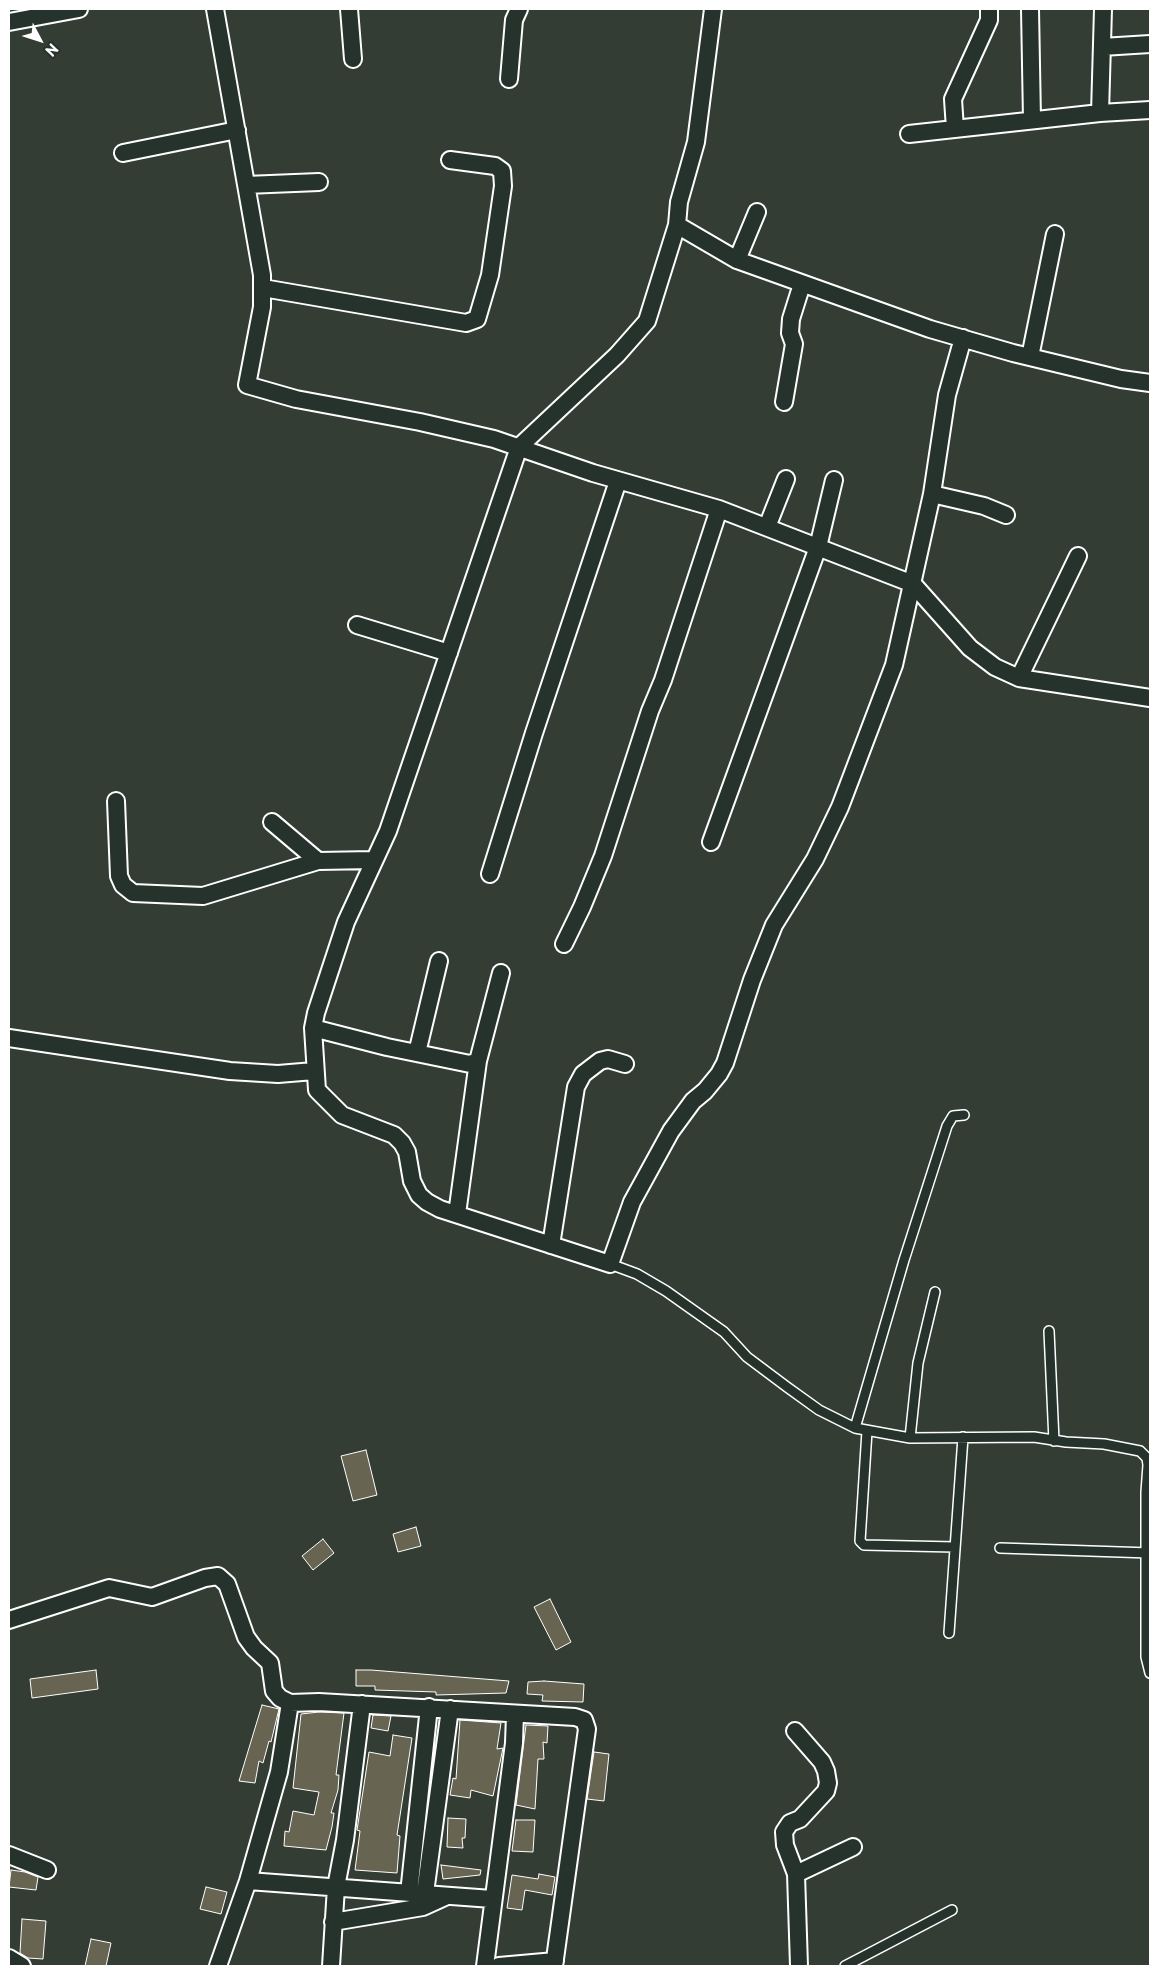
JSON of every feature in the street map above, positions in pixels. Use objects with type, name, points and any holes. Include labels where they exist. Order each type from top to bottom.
[{"type":"street","points":[[9,22],[37,13],[80,9]]},
{"type":"street","points":[[215,9],[262,288],[262,307],[246,385],[296,399],[420,422],[519,447],[618,481],[719,509],[913,584],[970,648],[995,667],[1019,678],[1150,698]]},
{"type":"street","points":[[349,9],[353,59]]},
{"type":"street","points":[[509,79],[514,20],[519,9]]},
{"type":"street","points":[[713,9],[696,142],[679,202],[677,225],[647,321],[617,355],[519,447],[388,831],[346,922],[322,991],[313,1028],[314,1071],[317,1090],[342,1115],[394,1135],[407,1152],[412,1181],[420,1195],[440,1209],[610,1264],[632,1202],[671,1131],[689,1105],[719,1074],[725,1063],[752,980],[774,925],[814,859],[840,807],[894,665],[932,494],[947,395],[963,338]]},
{"type":"street","points":[[955,129],[953,99],[989,20],[989,9]]},
{"type":"street","points":[[1030,9],[1032,120]]},
{"type":"street","points":[[1100,112],[1103,9]]},
{"type":"street","points":[[1102,47],[1150,44]]},
{"type":"street","points":[[909,134],[1100,112],[1150,110]]},
{"type":"street","points":[[123,153],[236,130]]},
{"type":"street","points":[[262,288],[466,323],[477,319],[490,275],[504,186],[502,172],[495,166],[450,160]]},
{"type":"street","points":[[246,185],[319,182]]},
{"type":"street","points":[[737,260],[757,212]]},
{"type":"street","points":[[677,225],[737,260],[930,329],[1030,357],[1121,379],[1150,383]]},
{"type":"street","points":[[1030,357],[1055,234]]},
{"type":"street","points":[[784,402],[794,344],[790,333],[791,319],[802,284]]},
{"type":"street","points":[[767,527],[786,479]]},
{"type":"street","points":[[710,842],[818,547],[834,480]]},
{"type":"street","points":[[490,874],[534,732],[618,481]]},
{"type":"street","points":[[932,494],[984,506],[1006,515]]},
{"type":"street","points":[[564,944],[603,856],[719,509]]},
{"type":"street","points":[[1019,678],[1078,556]]},
{"type":"street","points":[[357,624],[449,653]]},
{"type":"street","points":[[116,800],[119,876],[122,885],[133,893],[203,896],[318,861],[374,860]]},
{"type":"street","points":[[272,822],[318,861]]},
{"type":"street","points":[[417,1053],[439,961]]},
{"type":"street","points":[[457,1214],[478,1060],[501,973]]},
{"type":"street","points":[[313,1028],[470,1064],[478,1060]]},
{"type":"street","points":[[15,1039],[230,1071],[278,1074],[314,1071]]},
{"type":"street","points":[[551,1245],[576,1088],[583,1074],[600,1060],[608,1059],[625,1064]]},
{"type":"street","points":[[9,1620],[109,1588],[152,1597],[206,1578],[218,1576],[227,1584],[246,1637],[271,1665],[275,1693],[290,1703],[319,1702],[450,1708],[579,1718],[586,1723],[587,1729],[555,1963],[499,1966]]},
{"type":"street","points":[[218,1966],[248,1881],[280,1772],[290,1703]]},
{"type":"street","points":[[331,1966],[336,1887],[345,1840],[362,1704]]},
{"type":"street","points":[[417,1893],[429,1707]]},
{"type":"street","points":[[417,1893],[450,1708]]},
{"type":"street","points":[[485,1966],[492,1899],[514,1743],[515,1714]]},
{"type":"street","points":[[795,1731],[822,1762],[828,1784],[826,1791],[800,1819],[790,1823],[784,1832],[785,1845],[796,1874],[799,1966]]},
{"type":"street","points":[[796,1874],[853,1847]]},
{"type":"street","points":[[9,1855],[47,1870]]},
{"type":"street","points":[[248,1881],[492,1899]]},
{"type":"street","points":[[333,1922],[422,1907],[445,1897]]},
{"type":"street","points":[[9,1958],[22,1966]]},
{"type":"lane","points":[[855,1428],[904,1260],[947,1126],[953,1116],[964,1115]]},
{"type":"lane","points":[[610,1264],[637,1274],[666,1291],[724,1332],[747,1358],[787,1387],[819,1410],[855,1428],[910,1438],[1034,1437],[1054,1441],[1104,1444],[1136,1450],[1145,1455],[1148,1465],[1146,1657],[1150,1673]]},
{"type":"lane","points":[[910,1438],[918,1363],[935,1292]]},
{"type":"lane","points":[[1049,1331],[1054,1441]]},
{"type":"lane","points":[[867,1431],[860,1542],[864,1545],[955,1547]]},
{"type":"lane","points":[[949,1633],[963,1438]]},
{"type":"lane","points":[[1000,1548],[1148,1553]]},
{"type":"lane","points":[[845,1966],[952,1910]]},
{"type":"building","points":[[366,1450],[377,1495],[353,1501],[341,1456]]},
{"type":"building","points":[[416,1527],[421,1546],[398,1552],[393,1534]]},
{"type":"building","points":[[323,1539],[334,1553],[313,1570],[302,1556]]},
{"type":"building","points":[[550,1599],[571,1642],[556,1650],[534,1607]]},
{"type":"building","points":[[96,1670],[98,1689],[32,1698],[30,1679]]},
{"type":"building","points":[[356,1670],[509,1681],[506,1693],[436,1695],[436,1692],[375,1690],[375,1686],[356,1686]]},
{"type":"building","points":[[544,1681],[584,1684],[583,1702],[542,1701],[543,1695],[527,1694],[528,1682]]},
{"type":"building","points":[[262,1705],[279,1709],[271,1742],[269,1741],[263,1763],[259,1761],[255,1783],[239,1781]]},
{"type":"building","points":[[319,1712],[344,1713],[336,1775],[339,1775],[338,1790],[331,1813],[334,1813],[326,1850],[284,1846],[285,1831],[289,1832],[293,1811],[314,1815],[319,1792],[293,1788],[301,1714]]},
{"type":"building","points":[[373,1715],[391,1716],[388,1731],[371,1728]]},
{"type":"building","points":[[460,1720],[501,1723],[497,1749],[503,1748],[493,1796],[471,1790],[470,1798],[450,1795],[453,1778],[456,1779]]},
{"type":"building","points":[[526,1725],[548,1726],[547,1743],[543,1742],[544,1759],[538,1759],[535,1809],[516,1805]]},
{"type":"building","points":[[393,1735],[412,1738],[397,1835],[400,1836],[397,1873],[355,1870],[360,1831],[357,1830],[369,1752],[390,1756]]},
{"type":"building","points":[[594,1752],[609,1754],[604,1801],[587,1799]]},
{"type":"building","points":[[448,1818],[466,1819],[465,1838],[462,1838],[463,1848],[447,1847]]},
{"type":"building","points":[[516,1820],[535,1820],[533,1852],[512,1851]]},
{"type":"building","points":[[441,1865],[481,1870],[480,1875],[443,1879]]},
{"type":"building","points":[[11,1870],[25,1872],[38,1877],[36,1890],[9,1887]]},
{"type":"building","points":[[539,1874],[555,1877],[552,1895],[525,1890],[522,1910],[507,1908],[512,1875],[538,1879]]},
{"type":"building","points":[[206,1887],[227,1892],[221,1914],[200,1909]]},
{"type":"building","points":[[22,1919],[46,1921],[43,1959],[28,1958],[20,1953]]},
{"type":"building","points":[[91,1939],[111,1943],[106,1966],[85,1966]]}]
